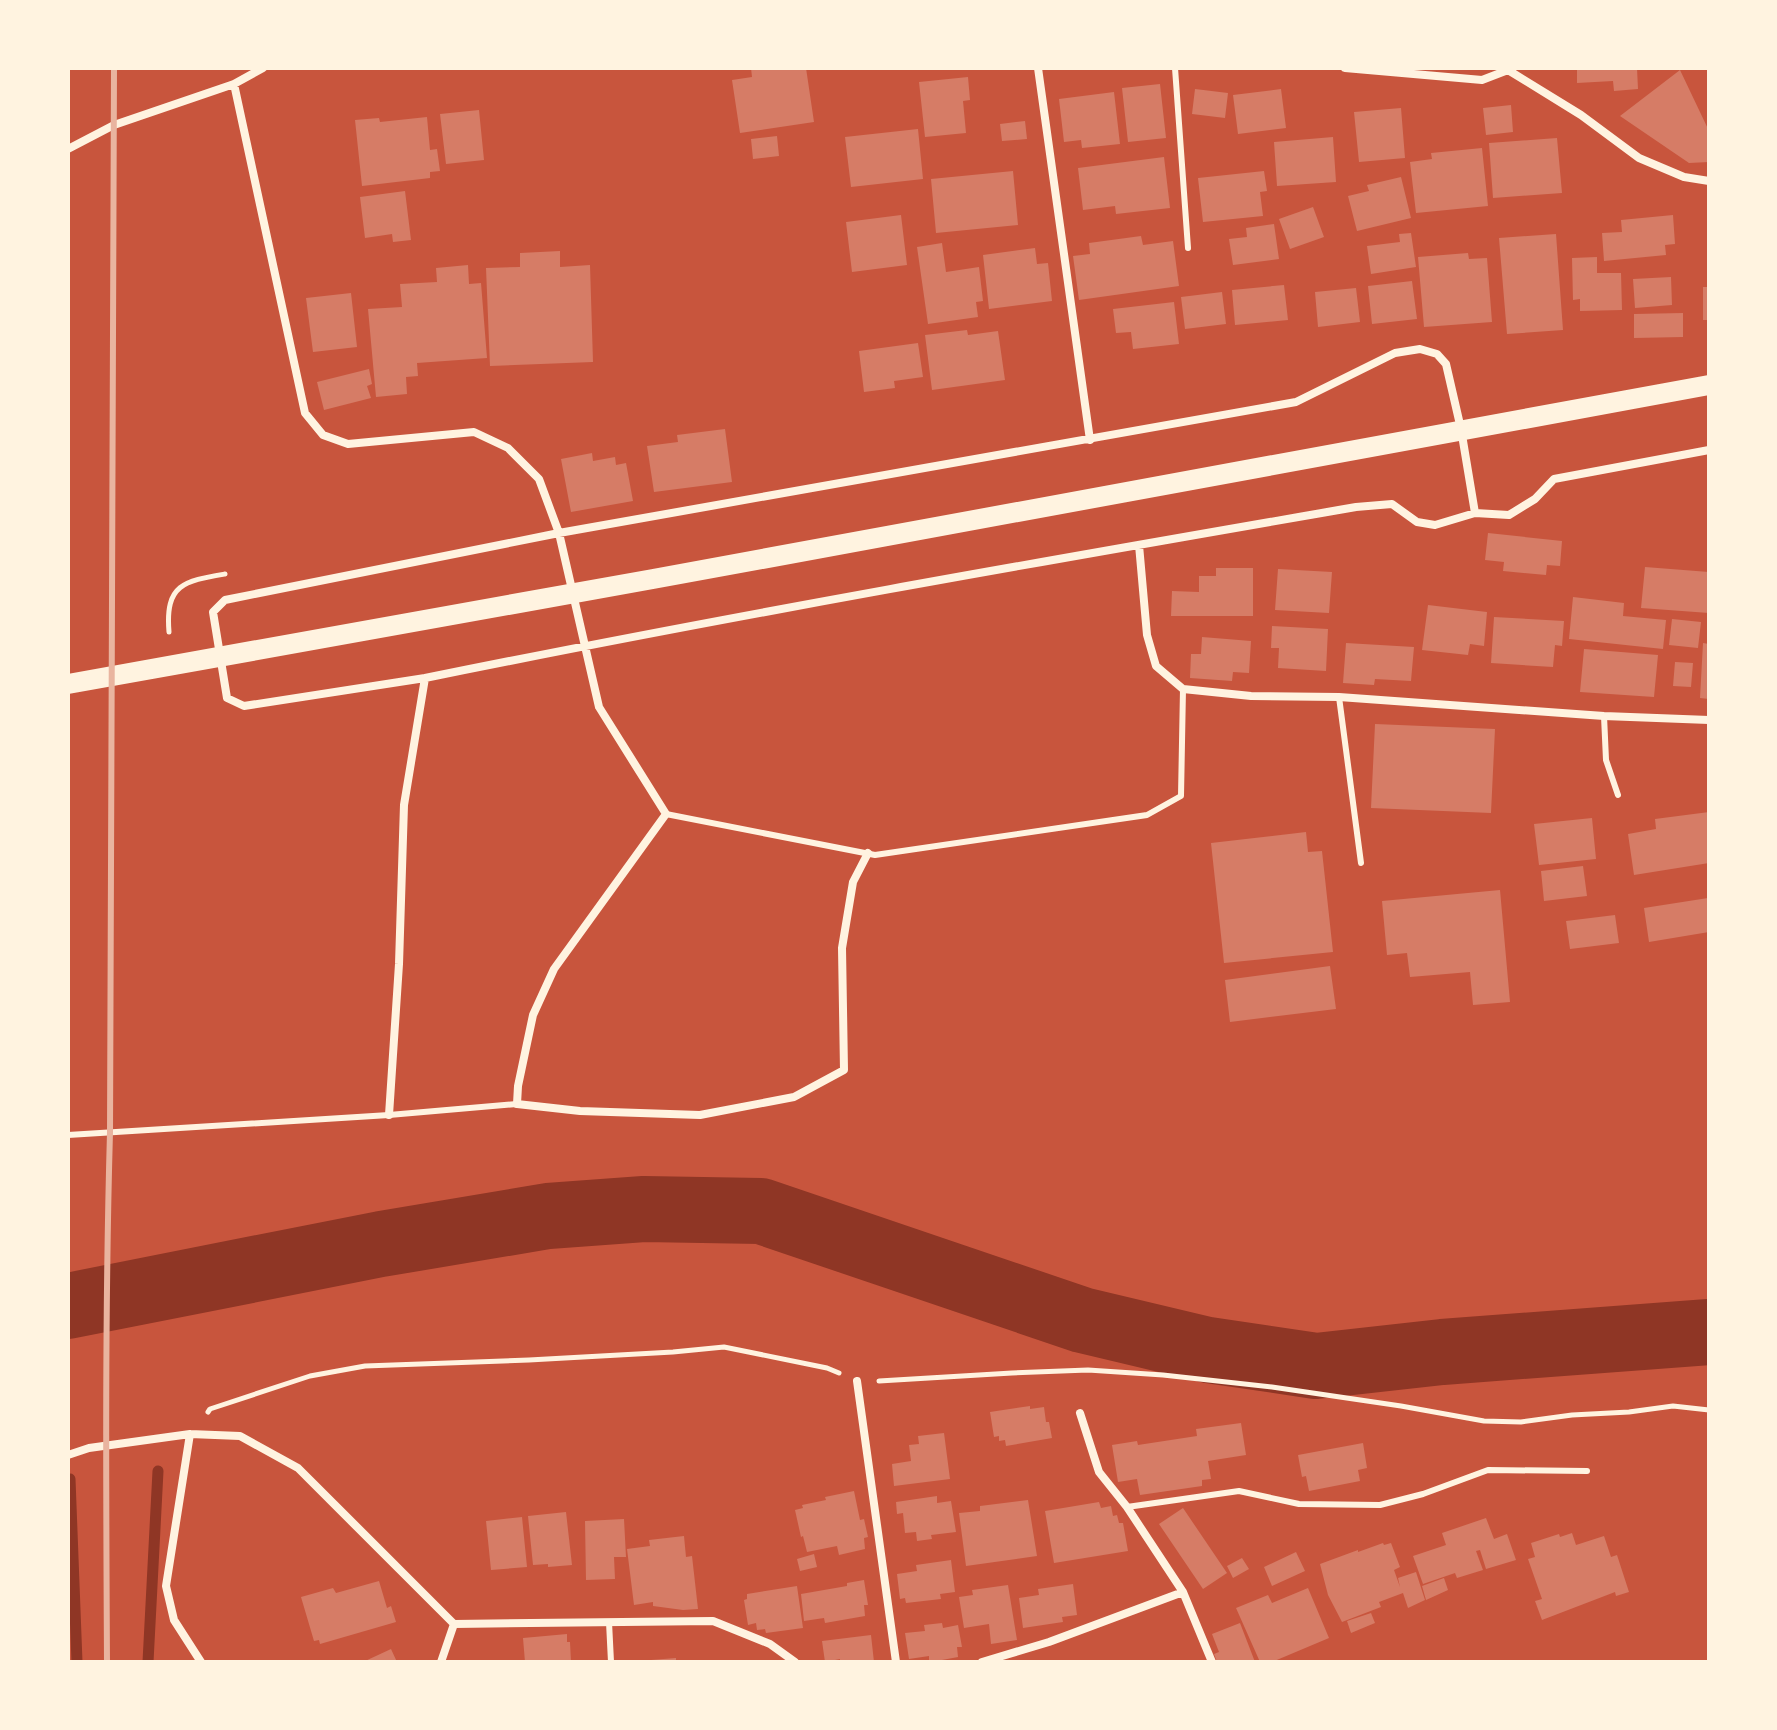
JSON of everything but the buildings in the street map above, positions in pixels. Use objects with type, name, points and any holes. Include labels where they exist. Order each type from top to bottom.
[{"type":"main road","points":[[68,684],[1709,385]]},
{"type":"street","points":[[68,149],[114,125],[234,84],[263,68]]},
{"type":"street","points":[[1038,68],[1090,440]]},
{"type":"street","points":[[1345,68],[1482,80],[1508,69],[1581,115],[1639,158],[1684,177],[1709,181]]},
{"type":"street","points":[[234,84],[305,413],[323,435],[348,444],[474,432],[508,448],[539,479],[559,533],[599,707],[666,814],[554,969],[533,1015],[517,1104],[580,1111],[700,1115],[794,1097],[844,1070],[842,948],[853,882],[868,853]]},
{"type":"street","points":[[1475,513],[1446,364],[1437,354],[1420,349],[1395,353],[1296,402],[559,533],[225,600],[213,612],[227,698],[244,706],[425,678],[585,645],[1356,507],[1392,504],[1417,522],[1435,525],[1475,513],[1509,515],[1535,499],[1554,479],[1709,450]]},
{"type":"street","points":[[1139,545],[1147,635],[1156,666],[1183,689],[1251,696],[1339,697],[1604,716],[1709,720]]},
{"type":"street","points":[[389,1115],[399,964],[404,805],[425,678]]},
{"type":"street","points":[[857,1381],[896,1662]]},
{"type":"street","points":[[1080,1413],[1099,1472],[1127,1507],[1183,1592],[1212,1662]]},
{"type":"street","points":[[68,1455],[89,1448],[190,1434],[240,1436],[298,1468],[454,1624],[713,1621],[770,1644],[795,1662]]},
{"type":"street","points":[[190,1434],[166,1586],[174,1620],[201,1662]]},
{"type":"street","points":[[982,1662],[1049,1642],[1183,1592]]},
{"type":"street","points":[[441,1662],[454,1624]]},
{"type":"lane","points":[[1175,68],[1188,248]]},
{"type":"lane","points":[[666,814],[875,855],[1147,815],[1181,796],[1183,689]]},
{"type":"lane","points":[[1339,697],[1361,863]]},
{"type":"lane","points":[[1604,716],[1606,760],[1618,795]]},
{"type":"lane","points":[[68,1135],[517,1104]]},
{"type":"lane","points":[[1127,1507],[1239,1491],[1299,1504],[1380,1505],[1423,1494],[1488,1470],[1587,1471]]},
{"type":"lane","points":[[609,1622],[611,1662]]},
{"type":"path","points":[[190,1434],[210,1409],[310,1376],[365,1366],[529,1360],[724,1347],[827,1368],[857,1381],[1088,1370],[1272,1387],[1484,1421],[1521,1422],[1673,1406],[1709,1410]]},
{"type":"waterway","points":[[68,1306],[381,1244],[548,1216],[644,1209],[761,1211],[1082,1320],[1208,1350],[1316,1366],[1442,1352],[1709,1332]]},
{"type":"waterway","points":[[148,1662],[158,1471]]},
{"type":"waterway","points":[[70,1479],[77,1662]]},
{"type":"railway","points":[[107,1662],[114,68]]}]
